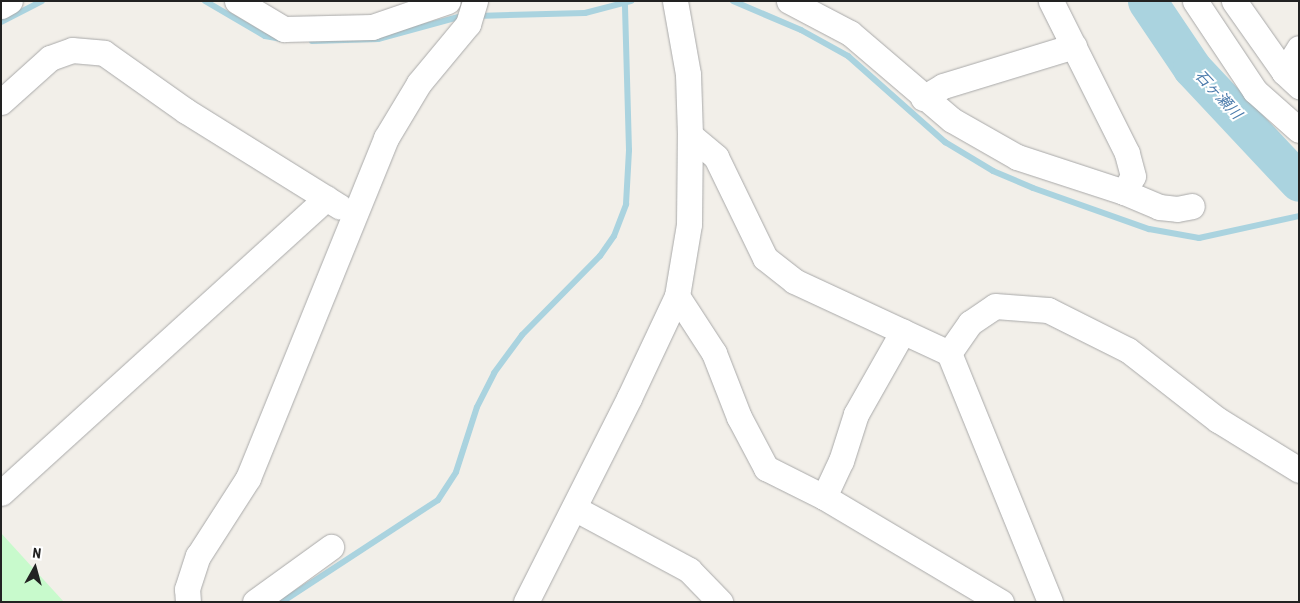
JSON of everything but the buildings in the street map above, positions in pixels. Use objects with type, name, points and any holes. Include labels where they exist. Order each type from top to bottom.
[{"type":"street","points":[[1,6],[10,1]]},
{"type":"street","points":[[237,1],[284,29],[372,27],[448,1]]},
{"type":"street","points":[[188,602],[187,589],[198,556],[248,478],[288,386],[353,215],[386,138],[407,102],[468,24],[475,1]]},
{"type":"street","points":[[526,602],[677,296],[689,224],[690,135],[688,74],[675,1]]},
{"type":"street","points":[[789,1],[817,6],[878,53],[923,98],[952,120],[1017,157],[1124,192],[1159,207],[1177,209],[1192,206]]},
{"type":"street","points":[[1051,1],[1126,152],[1133,176],[1124,192]]},
{"type":"street","points":[[1195,1],[1255,91],[1299,130]]},
{"type":"street","points":[[1234,1],[1291,79]]},
{"type":"street","points":[[923,98],[943,86],[1074,46]]},
{"type":"street","points":[[1291,79],[1299,48]]},
{"type":"street","points":[[1,102],[50,58],[72,50],[104,53],[186,110],[353,215]]},
{"type":"street","points":[[690,135],[716,157],[765,258],[794,281],[949,353],[1050,602]]},
{"type":"street","points":[[1,493],[326,198]]},
{"type":"street","points":[[677,296],[714,353],[739,417],[766,468],[824,497],[1001,602]]},
{"type":"street","points":[[949,353],[970,323],[995,306],[1048,310],[1128,350],[1218,420],[1299,470]]},
{"type":"street","points":[[824,497],[841,461],[856,414],[903,331]]},
{"type":"street","points":[[574,508],[690,570],[720,602]]},
{"type":"street","points":[[255,602],[330,547]]},
{"type":"green space","points":[[1,533],[64,602],[1,602]]},
{"type":"waterway","points":[[1,22],[42,1]]},
{"type":"waterway","points":[[205,1],[265,36],[282,39]]},
{"type":"waterway","points":[[476,16],[585,13],[631,1]]},
{"type":"waterway","points":[[733,1],[801,30],[848,56],[945,142],[993,171],[1033,188],[1149,229],[1199,238],[1299,216]]},
{"type":"waterway","name":"石ヶ瀬川","points":[[1147,1],[1192,68],[1299,182]]},
{"type":"waterway","points":[[282,602],[438,500],[456,472],[477,407],[494,373],[522,335],[600,256],[614,236],[626,204],[629,150],[625,4]]},
{"type":"waterway","points":[[312,41],[378,39],[466,15]]}]
